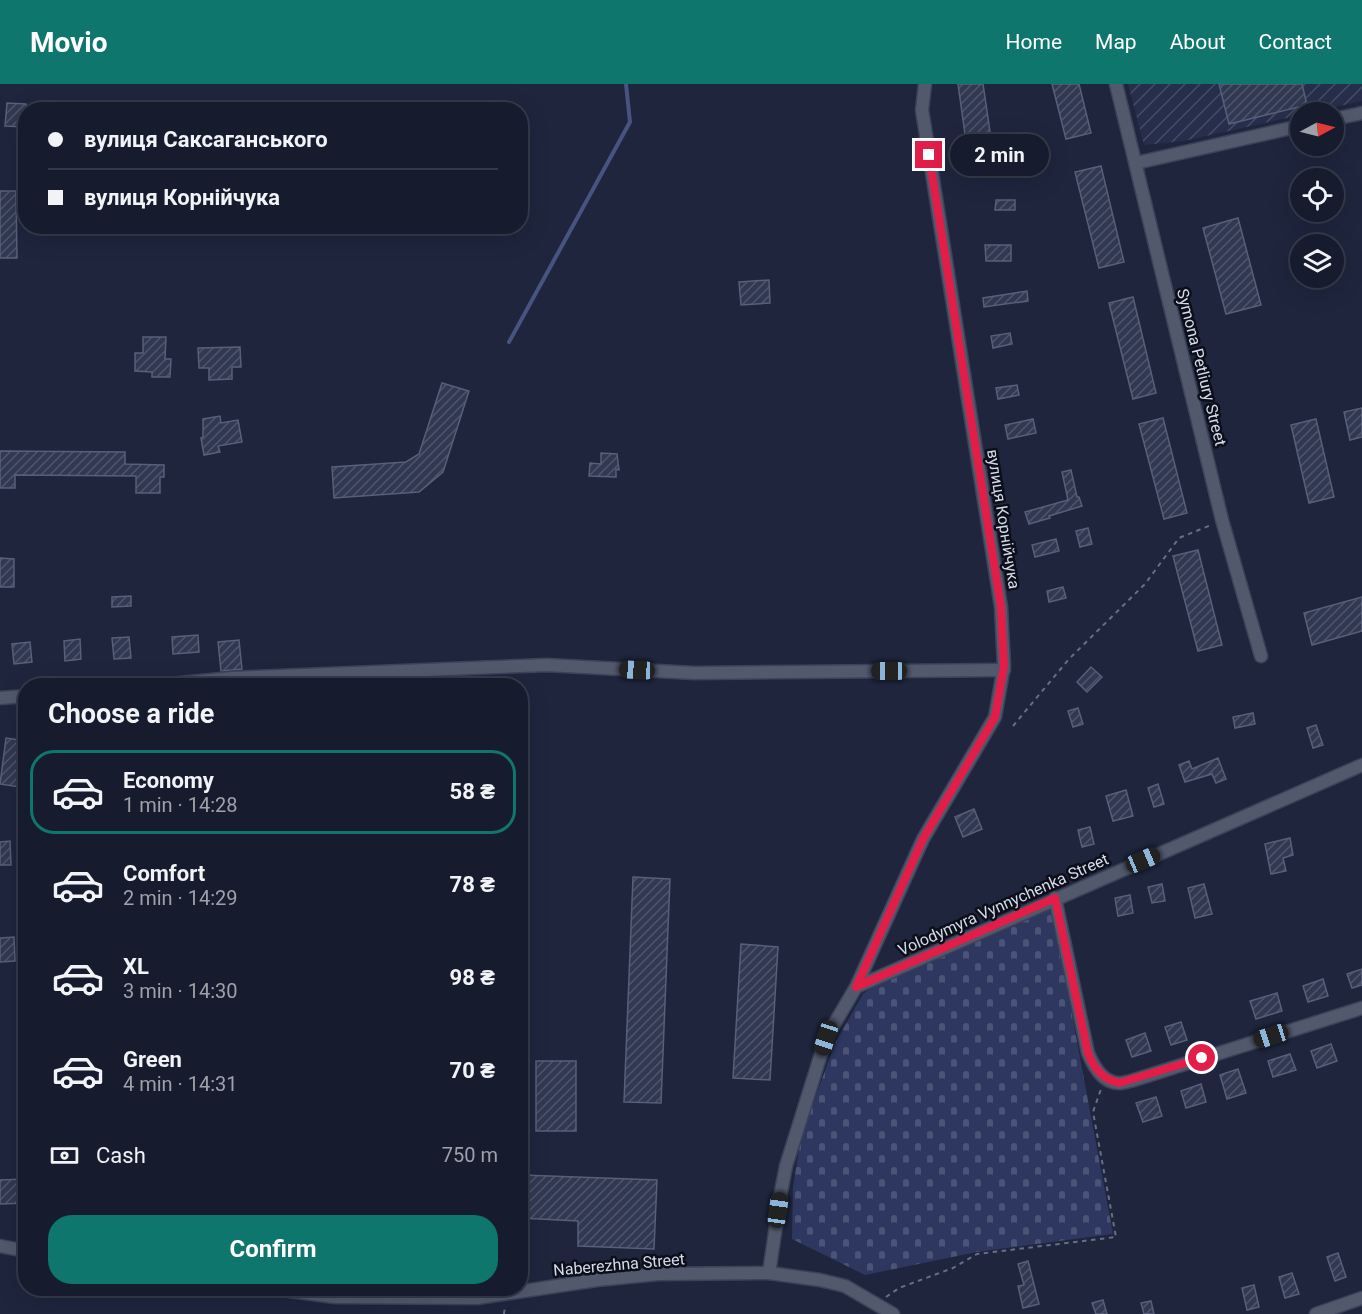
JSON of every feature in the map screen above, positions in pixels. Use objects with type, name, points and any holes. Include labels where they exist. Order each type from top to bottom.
[{"type":"street","name":"вулиця Корнійчука","points":[[769,1274],[781,1192],[826,1038],[856,987],[923,839],[995,717],[1004,670],[1001,607],[922,110],[926,84]]},
{"type":"street","name":"Symona Petliury Street","points":[[1116,84],[1222,520],[1261,656]]},
{"type":"street","points":[[1344,117],[1362,113]]},
{"type":"street","points":[[1136,163],[1290,128]]},
{"type":"street","points":[[232,678],[546,665],[694,673],[1004,670]]},
{"type":"street","points":[[0,698],[18,697]]},
{"type":"street","name":"Volodymyra Vynnychenka Street","points":[[856,987],[1362,765]]},
{"type":"street","points":[[1055,898],[1088,1053],[1095,1067],[1105,1078],[1119,1083],[1134,1080],[1362,1008]]},
{"type":"street","points":[[0,1246],[18,1249]]},
{"type":"street","name":"Naberezhna Street","points":[[528,1290],[658,1274],[769,1274],[820,1280],[845,1286],[892,1314]]},
{"type":"street","name":"Naberezhna Street","points":[[328,1296],[477,1298],[490,1296]]},
{"type":"street","points":[[1316,1314],[1362,1298]]},
{"type":"path","points":[[1013,726],[1070,659],[1145,584],[1179,538],[1222,520]]},
{"type":"path","points":[[876,1304],[899,1288],[953,1268],[977,1254],[1116,1237],[1093,1112],[1105,1078]]},
{"type":"shaded area","points":[[1128,84],[1362,84],[1362,101],[1344,105],[1344,102],[1290,102],[1290,117],[1184,141],[1144,145]]},
{"type":"green space","points":[[1052,908],[1113,1234],[977,1252],[865,1275],[792,1239],[793,1187],[801,1137],[835,1043],[863,994],[877,983]]},
{"type":"building","points":[[958,84],[983,84],[994,159],[969,163]]},
{"type":"building","points":[[1052,84],[1079,84],[1091,133],[1066,139]]},
{"type":"building","points":[[1219,84],[1302,84],[1306,102],[1290,102],[1290,109],[1229,124]]},
{"type":"building","points":[[7,103],[18,104],[18,127],[5,126]]},
{"type":"building","points":[[1101,166],[1124,262],[1099,268],[1075,172]]},
{"type":"building","points":[[0,191],[16,191],[17,258],[0,258]]},
{"type":"building","points":[[996,200],[1015,200],[1015,210],[995,210]]},
{"type":"building","points":[[1238,218],[1261,305],[1226,314],[1203,228]]},
{"type":"building","points":[[985,245],[1011,245],[1011,261],[986,261]]},
{"type":"building","points":[[769,280],[770,303],[741,305],[739,282]]},
{"type":"building","points":[[1027,291],[1028,301],[984,307],[983,298]]},
{"type":"building","points":[[1133,297],[1156,393],[1133,399],[1109,303]]},
{"type":"building","points":[[1010,333],[1012,344],[993,348],[991,336]]},
{"type":"building","points":[[143,337],[166,337],[165,359],[171,359],[170,377],[152,377],[152,372],[135,371],[135,353],[143,353]]},
{"type":"building","points":[[240,347],[241,367],[232,367],[232,379],[209,380],[209,368],[199,368],[198,348]]},
{"type":"building","points":[[442,383],[469,391],[443,472],[419,492],[334,498],[332,467],[406,462],[419,454]]},
{"type":"building","points":[[1017,385],[1019,395],[998,399],[996,388]]},
{"type":"building","points":[[1362,408],[1362,437],[1350,440],[1344,412]]},
{"type":"building","points":[[220,416],[221,423],[238,420],[242,442],[218,446],[220,452],[204,455],[201,438],[203,437],[203,419]]},
{"type":"building","points":[[1163,418],[1187,513],[1164,519],[1139,424]]},
{"type":"building","points":[[1033,419],[1036,433],[1008,439],[1005,425]]},
{"type":"building","points":[[1316,419],[1334,497],[1309,503],[1291,425]]},
{"type":"building","points":[[0,451],[125,452],[125,464],[164,465],[164,477],[160,477],[160,493],[136,493],[136,476],[15,475],[15,488],[0,488]]},
{"type":"building","points":[[601,453],[617,454],[619,470],[616,469],[616,477],[589,476],[590,463],[601,464]]},
{"type":"building","points":[[1071,470],[1077,497],[1082,506],[1029,524],[1025,512],[1068,500],[1062,472]]},
{"type":"building","points":[[1088,528],[1092,544],[1080,547],[1076,531]]},
{"type":"building","points":[[1056,539],[1059,551],[1035,557],[1032,545]]},
{"type":"building","points":[[1198,550],[1222,645],[1198,651],[1173,556]]},
{"type":"building","points":[[0,558],[14,559],[14,587],[0,587]]},
{"type":"building","points":[[1063,587],[1066,598],[1049,602],[1047,591]]},
{"type":"building","points":[[131,596],[131,606],[112,607],[112,597]]},
{"type":"building","points":[[1362,597],[1362,631],[1312,645],[1304,613]]},
{"type":"building","points":[[198,635],[199,652],[173,654],[172,637]]},
{"type":"building","points":[[129,637],[131,658],[114,659],[112,638]]},
{"type":"building","points":[[80,639],[81,659],[65,661],[64,641]]},
{"type":"building","points":[[239,640],[242,669],[221,671],[218,642]]},
{"type":"building","points":[[30,642],[32,662],[14,664],[12,644]]},
{"type":"building","points":[[1091,667],[1102,677],[1087,692],[1077,682]]},
{"type":"building","points":[[1078,708],[1083,724],[1073,727],[1068,711]]},
{"type":"building","points":[[1253,713],[1255,724],[1235,728],[1233,717]]},
{"type":"building","points":[[1316,725],[1323,745],[1313,748],[1307,728]]},
{"type":"building","points":[[6,738],[18,740],[18,787],[0,784]]},
{"type":"building","points":[[1218,758],[1226,779],[1216,783],[1212,774],[1185,782],[1179,765],[1189,761],[1192,769]]},
{"type":"building","points":[[1158,784],[1164,804],[1154,807],[1148,788]]},
{"type":"building","points":[[1126,790],[1133,816],[1113,821],[1106,796]]},
{"type":"building","points":[[974,809],[982,829],[963,837],[955,817]]},
{"type":"building","points":[[1090,827],[1094,844],[1082,847],[1078,830]]},
{"type":"building","points":[[1290,838],[1293,855],[1283,858],[1286,871],[1271,874],[1265,844]]},
{"type":"building","points":[[10,841],[11,865],[0,865],[0,842]]},
{"type":"building","points":[[633,877],[670,879],[661,1103],[624,1102]]},
{"type":"building","points":[[1162,884],[1165,901],[1152,903],[1148,887]]},
{"type":"building","points":[[1204,884],[1212,914],[1195,918],[1188,888]]},
{"type":"building","points":[[1130,895],[1133,913],[1118,916],[1115,898]]},
{"type":"building","points":[[14,937],[15,961],[0,962],[0,938]]},
{"type":"building","points":[[741,944],[778,947],[770,1080],[733,1078]]},
{"type":"building","points":[[1362,969],[1362,985],[1352,988],[1347,974]]},
{"type":"building","points":[[1323,979],[1328,996],[1308,1002],[1303,986]]},
{"type":"building","points":[[1277,993],[1282,1011],[1256,1019],[1250,1001]]},
{"type":"building","points":[[1181,1022],[1187,1040],[1171,1045],[1165,1027]]},
{"type":"building","points":[[1145,1033],[1151,1051],[1132,1057],[1126,1040]]},
{"type":"building","points":[[1331,1044],[1337,1061],[1317,1068],[1311,1051]]},
{"type":"building","points":[[1290,1054],[1296,1070],[1273,1077],[1268,1061]]},
{"type":"building","points":[[536,1061],[576,1061],[576,1131],[536,1131]]},
{"type":"building","points":[[1238,1069],[1246,1093],[1227,1099],[1220,1075]]},
{"type":"building","points":[[1201,1084],[1206,1102],[1186,1108],[1181,1091]]},
{"type":"building","points":[[1156,1097],[1162,1116],[1143,1122],[1136,1103]]},
{"type":"building","points":[[528,1175],[657,1180],[654,1249],[578,1246],[578,1221],[528,1218]]},
{"type":"building","points":[[18,1179],[18,1203],[0,1204],[0,1180]]},
{"type":"building","points":[[1338,1253],[1346,1277],[1335,1281],[1327,1257]]},
{"type":"building","points":[[1028,1261],[1039,1304],[1023,1308],[1018,1286],[1024,1285],[1018,1264]]},
{"type":"building","points":[[1292,1273],[1299,1294],[1285,1298],[1279,1277]]},
{"type":"building","points":[[1254,1285],[1259,1307],[1247,1310],[1242,1288]]},
{"type":"building","points":[[1103,1300],[1107,1314],[1096,1314],[1092,1303]]},
{"type":"building","points":[[1151,1301],[1154,1314],[1144,1314],[1141,1303]]},
{"type":"waterway","points":[[509,342],[630,122],[626,84]]},
{"type":"route","points":[[929,155],[1001,607],[1004,666],[995,717],[923,839],[856,987],[1055,898],[1088,1053],[1100,1073],[1105,1078],[1119,1083],[1202,1058]]}]
